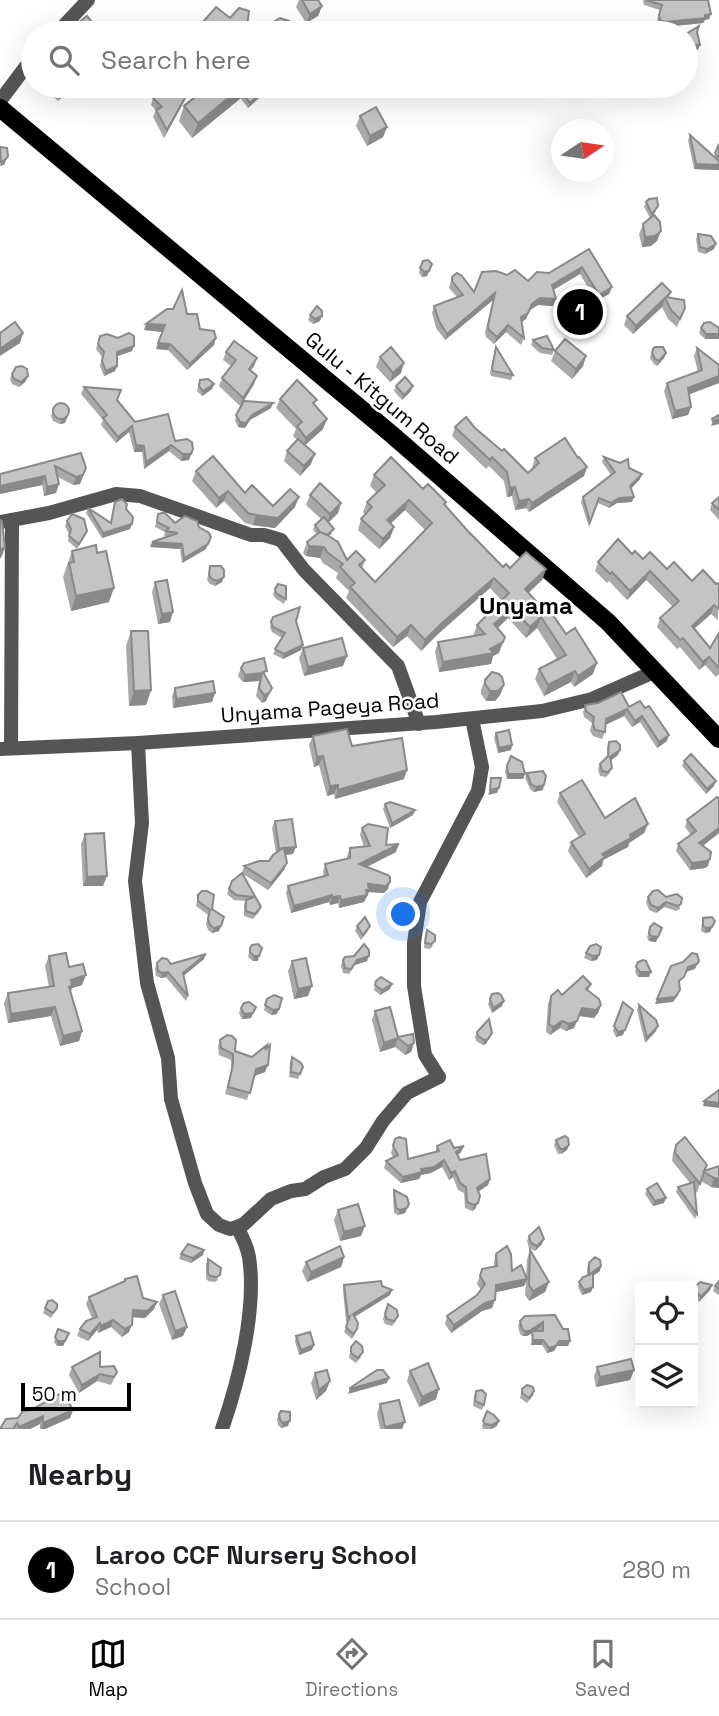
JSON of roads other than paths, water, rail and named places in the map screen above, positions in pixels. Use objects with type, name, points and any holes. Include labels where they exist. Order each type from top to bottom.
[{"type":"main road","name":"Gulu - Kitgum Road","points":[[0,108],[390,433],[608,622],[719,739]]},
{"type":"street","points":[[68,21],[88,0]]},
{"type":"street","points":[[0,101],[21,73]]},
{"type":"street","points":[[6,748],[6,521],[49,513],[116,494],[140,496],[251,534],[281,540],[304,569],[398,666],[419,723]]},
{"type":"street","name":"Unyama Pageya Road","points":[[6,748],[138,743],[472,719],[565,706],[613,691],[656,671]]},
{"type":"street","points":[[138,743],[142,823],[135,881],[147,983],[168,1058],[171,1099],[195,1183],[207,1214],[219,1226],[230,1229],[244,1224],[271,1199],[305,1189],[324,1177],[345,1169],[366,1148],[383,1121],[407,1093],[439,1077],[425,1055],[414,986],[414,943],[420,902],[478,791],[482,767],[472,719]]},
{"type":"street","points":[[222,1429],[240,1362],[250,1307],[249,1258],[237,1227]]},
{"type":"place","name":"Laroo CCF Nursery School","points":[[580,312]]},
{"type":"district","name":"Unyama","points":[[526,606]]}]
